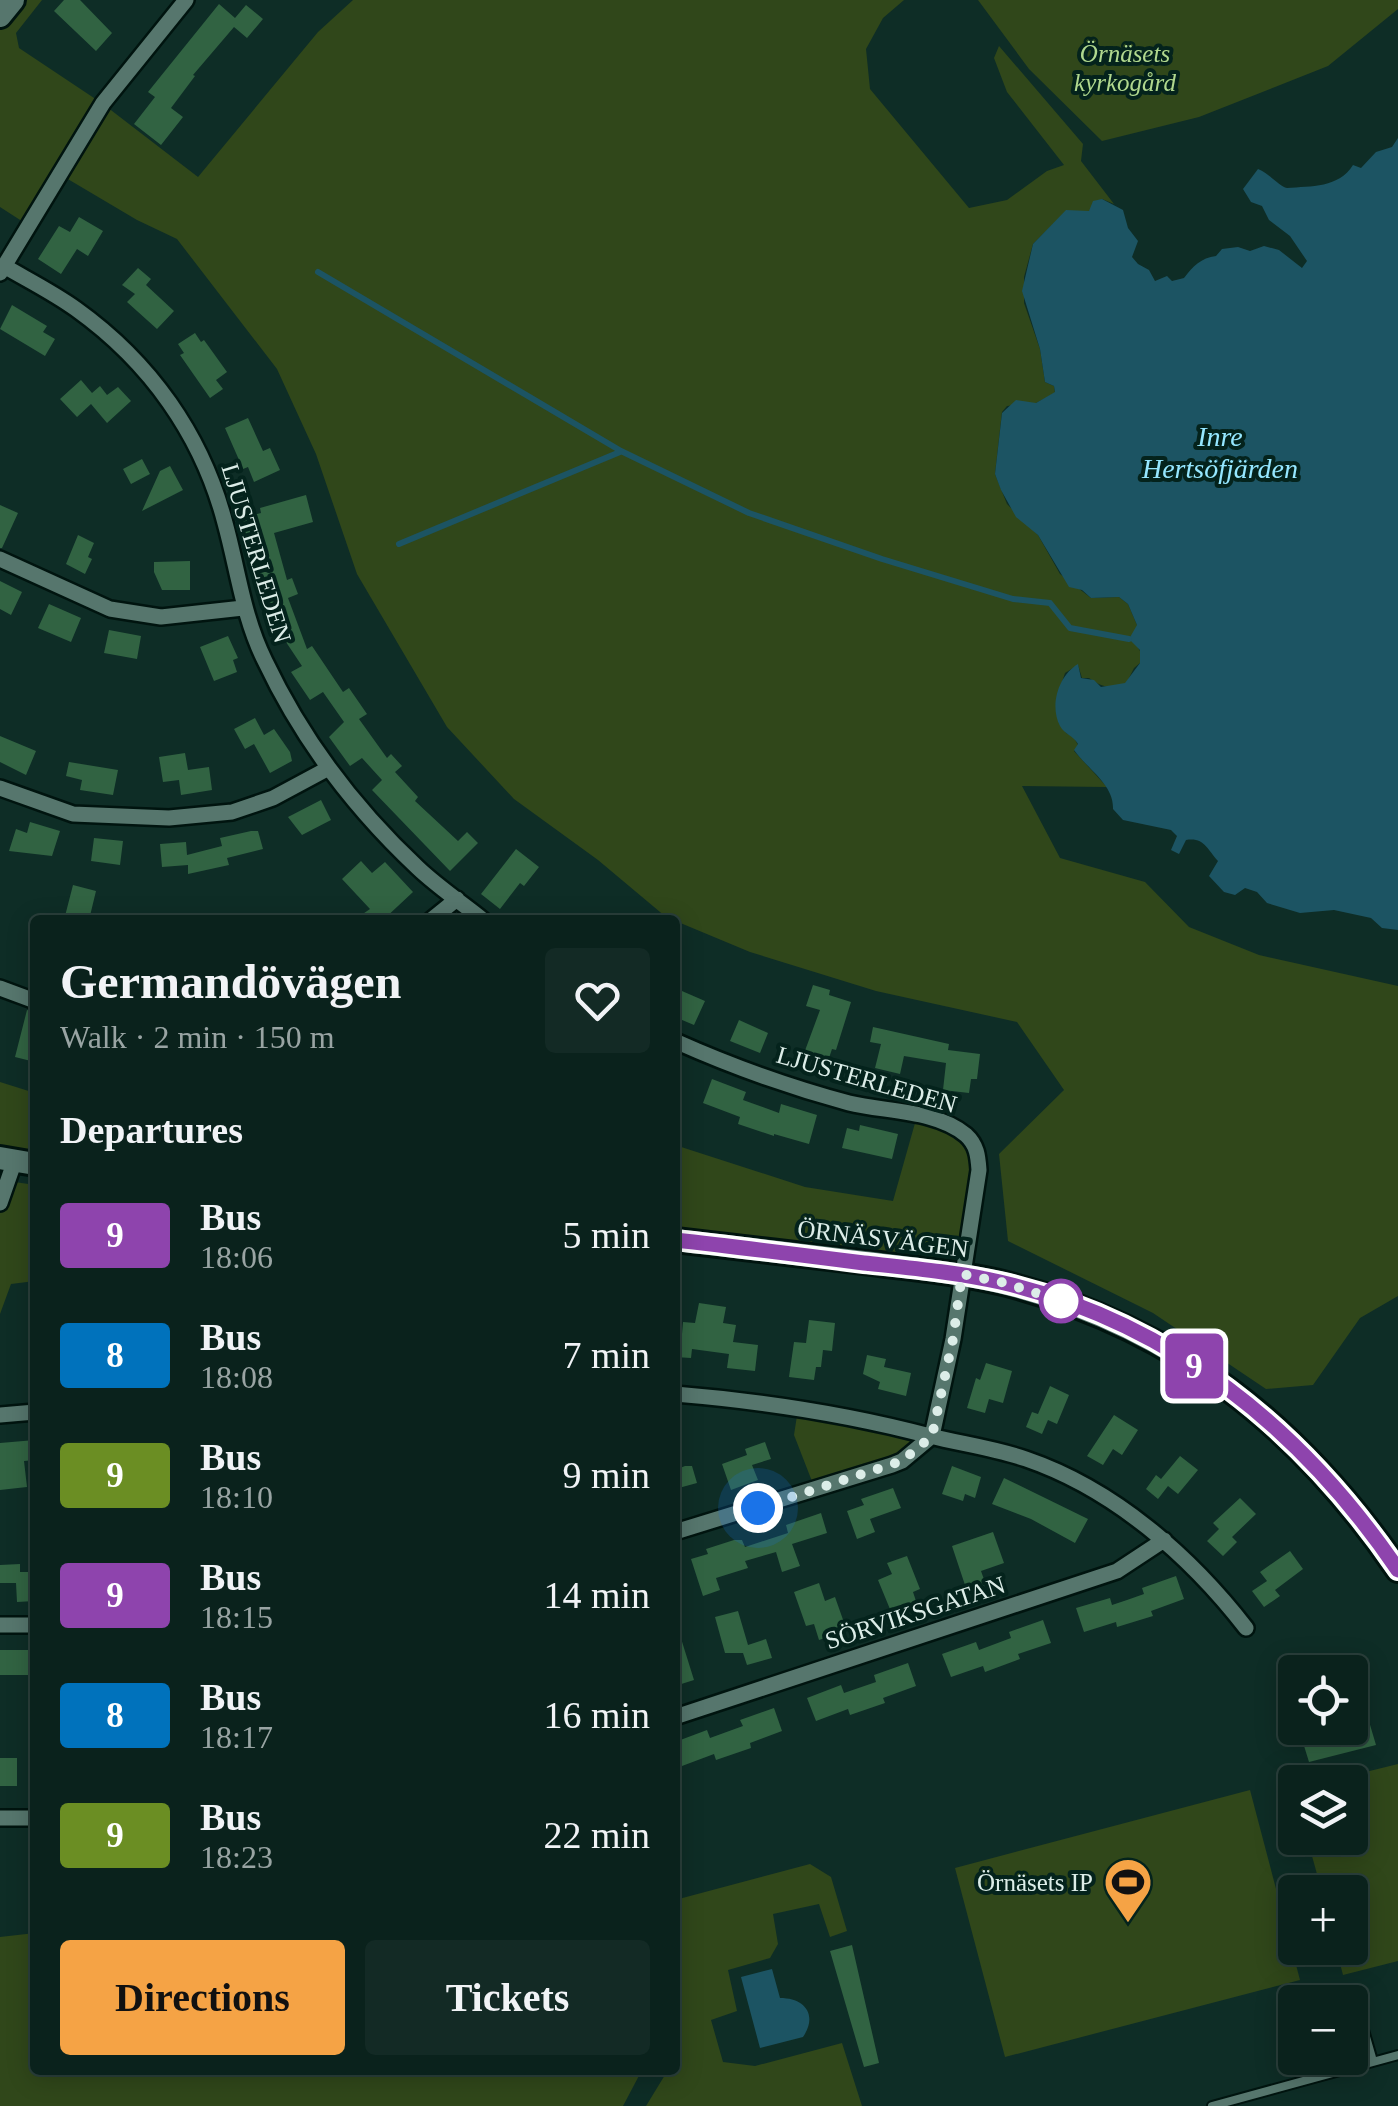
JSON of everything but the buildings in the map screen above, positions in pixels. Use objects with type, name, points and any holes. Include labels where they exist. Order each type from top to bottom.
[{"type":"street","points":[[0,16],[13,0]]},
{"type":"street","points":[[2,270],[103,103],[186,0]]},
{"type":"street","name":"LJUSTERLEDEN","points":[[2,270],[75,308],[124,348],[178,412],[207,468],[225,522],[243,608],[264,660],[327,769],[418,868],[477,915]]},
{"type":"street","points":[[0,559],[110,609],[162,616],[243,608]]},
{"type":"street","points":[[0,788],[73,814],[169,818],[232,812],[272,798],[327,769]]},
{"type":"street","points":[[437,915],[458,899]]},
{"type":"street","points":[[0,988],[30,999]]},
{"type":"street","name":"LJUSTERLEDEN","points":[[680,1042],[785,1084],[851,1103],[940,1121],[967,1136],[978,1152],[979,1170],[962,1274]]},
{"type":"street","points":[[0,1203],[16,1161]]},
{"type":"street","name":"ÖRNÄSVÄGEN","points":[[680,1241],[962,1274],[1036,1292],[1119,1323],[1232,1390],[1290,1439],[1327,1478],[1398,1570]]},
{"type":"street","points":[[680,1530],[892,1465],[932,1436],[962,1274]]},
{"type":"street","points":[[680,1395],[900,1426],[1029,1460],[1090,1490],[1164,1540],[1208,1582],[1246,1628]]},
{"type":"street","points":[[0,1415],[30,1412]]},
{"type":"street","name":"SÖRVIKSGATAN","points":[[680,1714],[1117,1572],[1164,1540]]},
{"type":"street","points":[[0,1625],[30,1625]]},
{"type":"street","points":[[0,1818],[30,1818]]},
{"type":"lane","points":[[1368,2045],[1373,2061]]},
{"type":"lane","points":[[1212,2106],[1398,2055]]},
{"type":"green space","points":[[13,0],[42,0],[16,33],[19,48],[103,104],[198,177],[318,32],[353,0],[904,0],[883,18],[866,49],[870,89],[969,208],[1007,200],[1047,171],[1064,165],[1007,92],[994,58],[999,46],[1083,144],[1081,161],[1114,204],[1102,199],[1089,211],[1060,217],[1033,244],[1024,277],[1024,303],[1040,349],[1045,382],[1054,386],[1055,393],[1036,403],[1007,406],[1002,412],[995,474],[1007,504],[1038,535],[1060,574],[1091,598],[1119,597],[1128,604],[1137,625],[1135,642],[1140,651],[1140,663],[1126,684],[1106,686],[1082,678],[1078,665],[1065,673],[1057,697],[1066,733],[1078,745],[1074,751],[1107,787],[1022,786],[1060,858],[1145,882],[1189,927],[1259,955],[1398,986],[1398,1296],[1360,1318],[1313,1385],[1266,1389],[1153,1313],[1008,1241],[999,1154],[1064,1090],[1017,1022],[876,991],[750,952],[680,923],[680,915],[664,915],[598,860],[514,799],[447,727],[357,574],[316,454],[277,369],[177,239],[61,175],[31,227],[0,207],[0,16]]},
{"type":"green space","name":"Örnäsets kyrkogård","points":[[978,0],[1398,0],[1398,9],[1328,66],[1199,117],[1102,141],[1029,69]]},
{"type":"green space","points":[[0,1082],[30,1091],[30,1163],[0,1154]]},
{"type":"green space","points":[[917,1116],[965,1133],[980,1167],[961,1273],[680,1241],[680,1147],[805,1187],[893,1201]]},
{"type":"green space","points":[[8,1181],[30,1184],[30,1282],[11,1284],[0,1314],[0,1205]]},
{"type":"green space","points":[[798,1409],[932,1435],[901,1461],[815,1489],[794,1435]]},
{"type":"green space","points":[[1398,1764],[1398,1961],[1343,1975],[1340,1965],[1368,1965],[1368,1875],[1317,1875],[1312,1855],[1368,1855],[1368,1771]]},
{"type":"green space","name":"Örnäsets IP","points":[[1250,1790],[1278,1896],[1278,1965],[1296,1965],[1300,1980],[1005,2057],[955,1868]]},
{"type":"green space","points":[[810,1864],[831,1877],[847,1931],[830,1937],[819,1904],[773,1914],[778,1944],[770,1958],[728,1970],[737,2011],[711,2020],[723,2062],[755,2066],[842,2043],[862,2106],[646,2106],[665,2075],[680,2075],[680,1899]]},
{"type":"green space","points":[[30,1934],[30,2075],[639,2075],[623,2106],[0,2106],[0,1937]]},
{"type":"water","name":"Inre Hertsöfjärden","points":[[1398,138],[1398,930],[1382,928],[1371,918],[1334,910],[1300,913],[1267,903],[1257,892],[1245,888],[1235,895],[1224,892],[1209,876],[1218,861],[1201,842],[1186,840],[1179,854],[1171,850],[1177,836],[1171,830],[1123,820],[1113,809],[1105,784],[1074,750],[1078,744],[1060,726],[1056,700],[1066,675],[1078,664],[1081,678],[1094,680],[1101,687],[1125,683],[1140,663],[1140,650],[1129,639],[1137,625],[1128,604],[1119,597],[1091,598],[1082,590],[1069,587],[1038,535],[1016,517],[995,474],[1002,413],[1016,400],[1036,403],[1055,392],[1054,386],[1045,382],[1040,349],[1022,291],[1033,244],[1066,210],[1089,211],[1093,201],[1102,199],[1123,210],[1128,228],[1138,241],[1132,257],[1149,270],[1155,281],[1167,276],[1172,281],[1184,278],[1194,266],[1222,249],[1238,247],[1250,251],[1264,246],[1279,250],[1302,268],[1307,261],[1290,236],[1269,220],[1262,206],[1251,202],[1243,189],[1258,169],[1287,188],[1332,182],[1353,165],[1361,168],[1376,152],[1392,147]]},
{"type":"water","points":[[772,1969],[780,1998],[802,2005],[809,2022],[803,2037],[760,2048],[741,1977]]},
{"type":"waterway","points":[[318,272],[621,451],[749,513],[1013,599],[1050,603],[1070,628],[1129,639]]},
{"type":"waterway","points":[[399,544],[620,452]]},
{"type":"bus line","name":"9","points":[[680,1241],[962,1274],[1036,1292],[1119,1323],[1180,1356],[1250,1402],[1327,1478],[1398,1570]]},
{"type":"place","name":"Örnäsets IP","points":[[1128,1924]]},
{"type":"route","points":[[758,1508],[902,1461],[932,1436],[962,1274],[1061,1301]]}]
